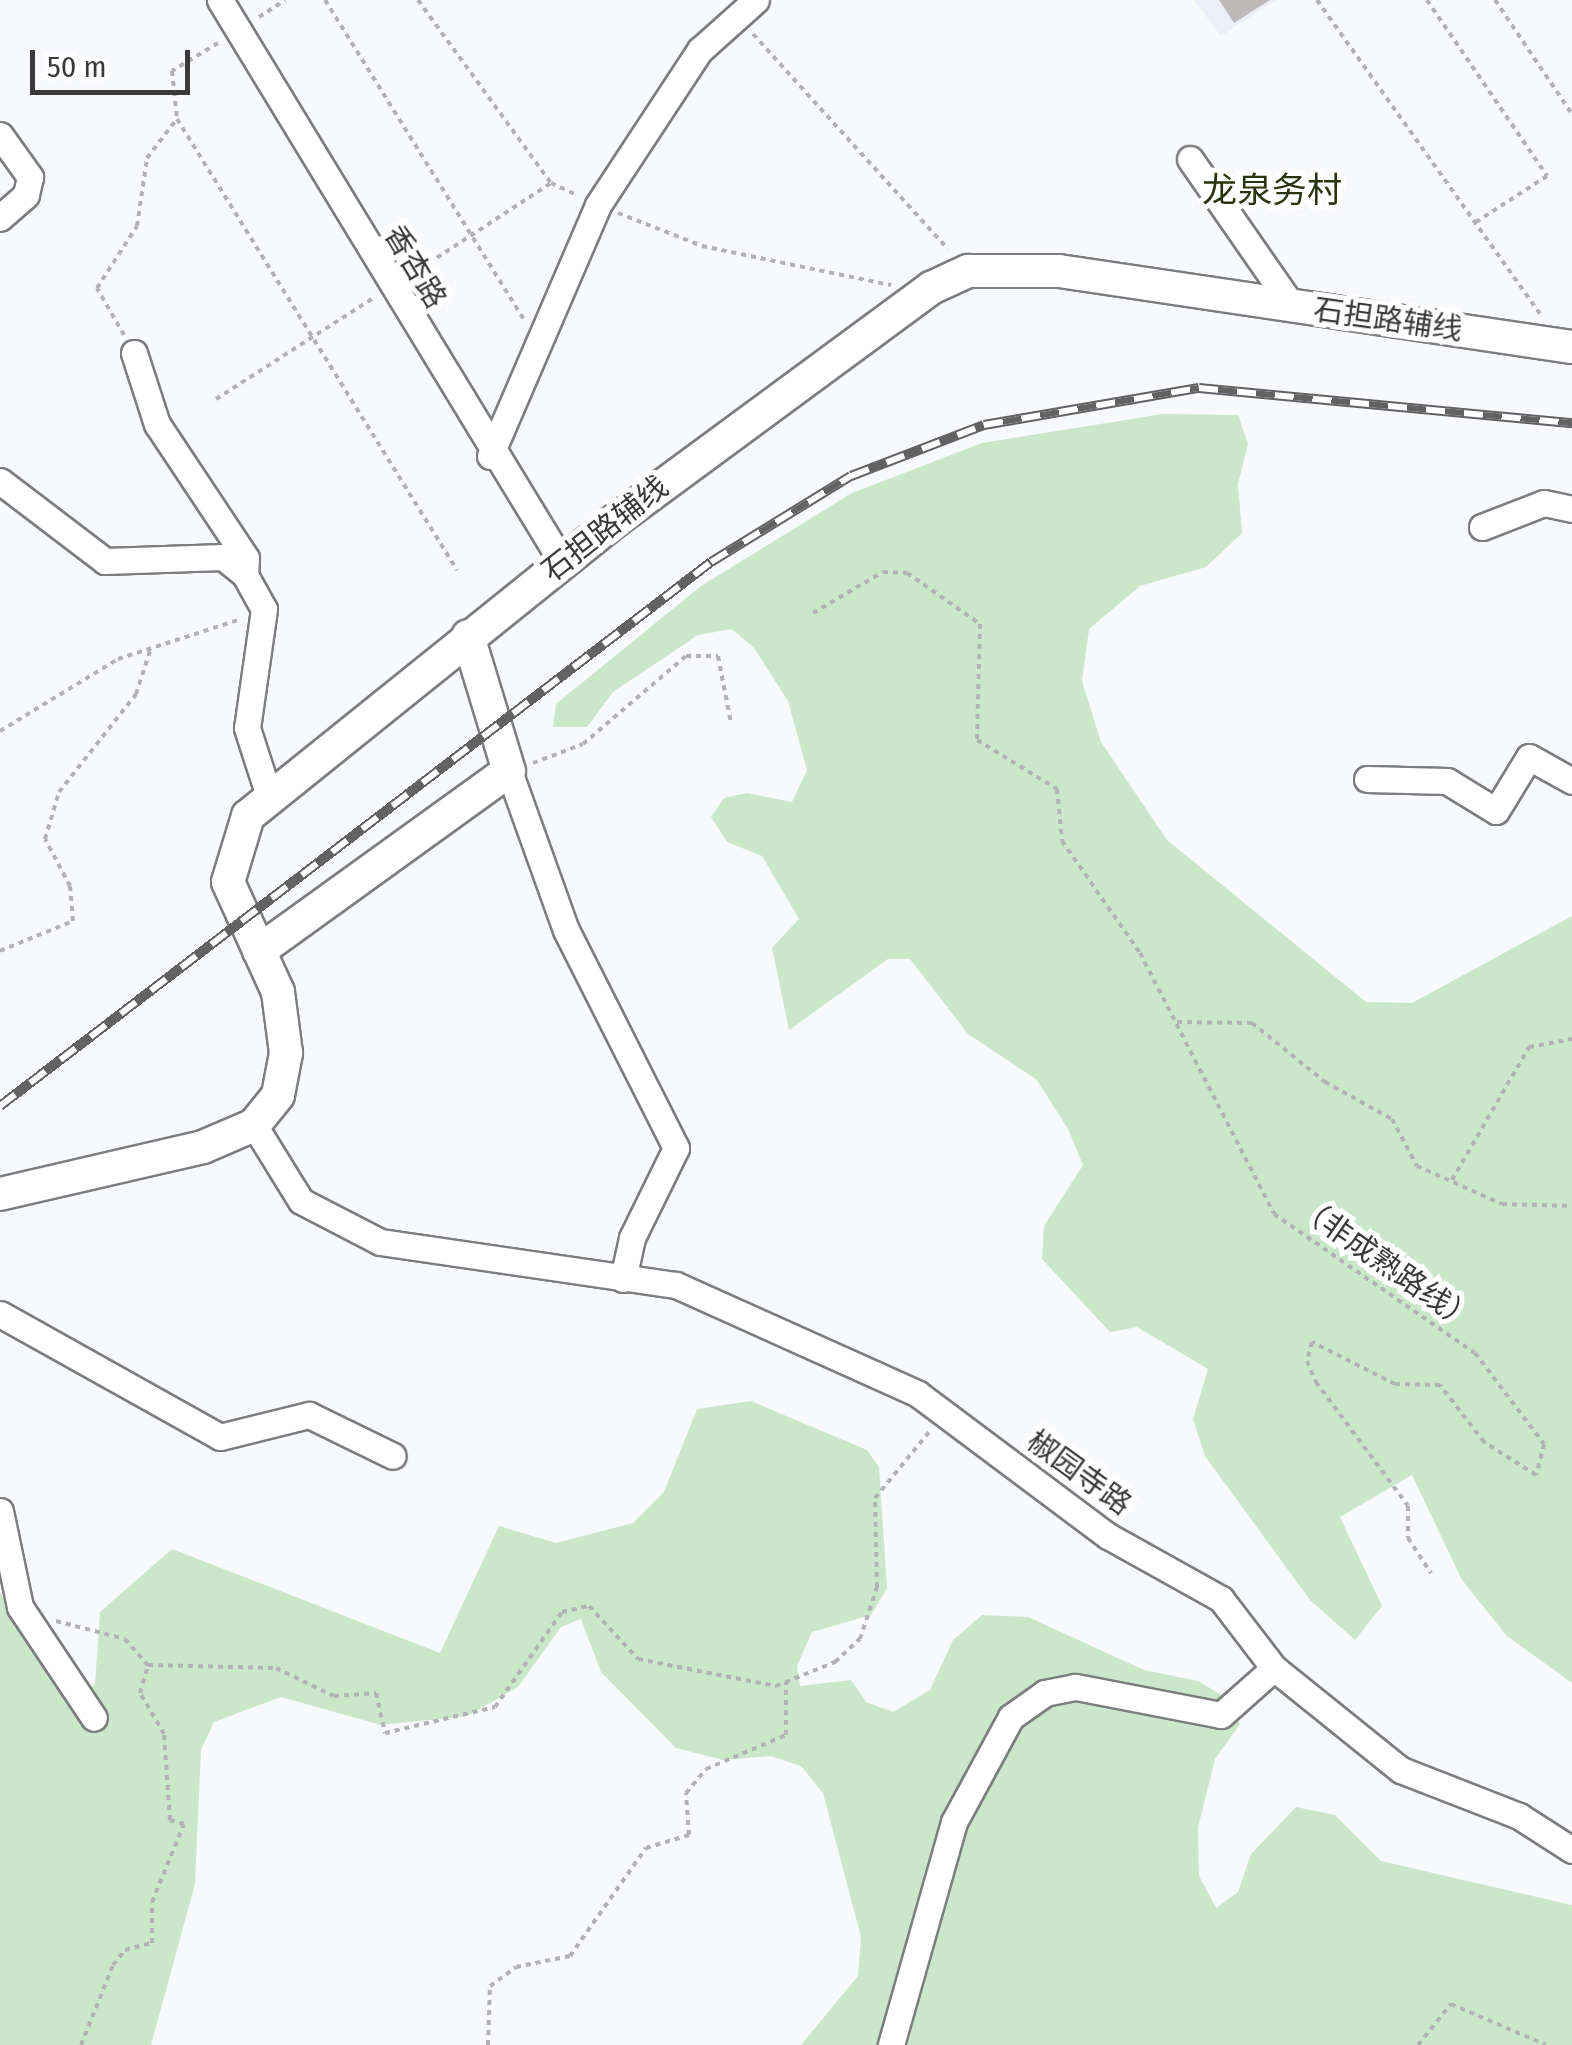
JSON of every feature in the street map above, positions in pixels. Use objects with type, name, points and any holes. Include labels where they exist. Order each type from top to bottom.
[{"type":"main road","name":"石担路辅线","points":[[254,1124],[278,1096],[286,1054],[278,992],[228,882],[232,848],[268,793],[562,562],[884,318],[968,271],[1059,272],[1568,347]]},
{"type":"main road","points":[[259,952],[510,771],[468,636]]},
{"type":"main road","points":[[0,1194],[203,1147],[254,1124]]},
{"type":"street","name":"香杏路","points":[[220,0],[490,456],[562,562]]},
{"type":"street","points":[[490,456],[598,205],[700,50],[743,4]]},
{"type":"street","points":[[0,135],[30,177],[26,195],[0,218]]},
{"type":"street","points":[[1190,160],[1292,306]]},
{"type":"street","points":[[134,352],[157,424],[246,558],[246,575]]},
{"type":"street","points":[[0,481],[105,560],[224,558],[246,575],[264,609],[247,728],[268,793]]},
{"type":"street","points":[[1482,526],[1544,503],[1572,510]]},
{"type":"street","points":[[1367,779],[1447,781],[1496,811],[1529,758],[1572,781]]},
{"type":"street","points":[[510,771],[566,930],[676,1148],[632,1238],[624,1280]]},
{"type":"street","name":"椒园寺路","points":[[254,1124],[302,1201],[380,1242],[676,1285],[944,1413],[1108,1536],[1221,1599],[1274,1668],[1401,1770],[1518,1816],[1572,1850]]},
{"type":"street","points":[[0,1314],[220,1437],[308,1415],[393,1456]]},
{"type":"street","points":[[0,1511],[30,1629],[94,1718]]},
{"type":"street","points":[[891,2045],[954,1822],[1012,1716],[1046,1693],[1076,1688],[1221,1715],[1274,1668]]},
{"type":"path","points":[[284,0],[172,71],[178,118],[457,570]]},
{"type":"path","points":[[325,0],[518,317],[542,332]]},
{"type":"path","points":[[1317,0],[1472,224],[1568,347]]},
{"type":"path","points":[[1427,0],[1547,176],[1472,224]]},
{"type":"path","points":[[1495,0],[1572,114]]},
{"type":"path","points":[[743,4],[968,271]]},
{"type":"path","points":[[134,352],[97,288],[137,226],[146,158],[178,118]]},
{"type":"path","name":"（非成熟路线）","points":[[812,613],[883,572],[907,573],[980,624],[977,740],[1056,790],[1062,842],[1117,912],[1274,1214],[1474,1353],[1544,1444],[1536,1475],[1484,1442],[1440,1385],[1395,1384],[1312,1342],[1307,1361],[1316,1382],[1408,1506],[1408,1538],[1431,1573]]},
{"type":"path","points":[[0,731],[78,678],[264,609]]},
{"type":"path","points":[[0,951],[73,921],[70,886],[45,839],[58,792],[136,694],[150,651]]},
{"type":"path","points":[[510,771],[583,744],[686,656],[718,656],[731,723]]},
{"type":"path","points":[[1177,1022],[1252,1023],[1325,1082],[1392,1119],[1417,1166],[1502,1204],[1572,1206]]},
{"type":"path","points":[[1452,1180],[1529,1047],[1572,1039]]},
{"type":"path","points":[[30,1629],[67,1617],[125,1640],[148,1664],[276,1668],[334,1696],[376,1693],[385,1734],[408,1732],[495,1708],[562,1612],[590,1606],[620,1649],[638,1659],[746,1680],[786,1682],[835,1662],[860,1640],[877,1587],[876,1498],[944,1413]]},
{"type":"path","points":[[81,2045],[113,1965],[125,1950],[152,1943],[152,1902],[184,1824],[170,1820],[164,1734],[140,1693],[148,1664]]},
{"type":"path","points":[[488,2045],[490,1986],[516,1967],[570,1956],[646,1848],[689,1834],[686,1793],[706,1768],[786,1734],[786,1682]]},
{"type":"path","points":[[1418,2045],[1451,2004],[1546,2045]]},
{"type":"shaded area","points":[[1194,0],[1276,0],[1221,36]]},
{"type":"green space","points":[[1163,414],[1238,415],[1248,444],[1238,484],[1242,533],[1206,567],[1140,586],[1089,629],[1082,681],[1101,742],[1167,840],[1366,1002],[1412,1003],[1572,916],[1572,1683],[1507,1636],[1462,1580],[1412,1475],[1340,1517],[1382,1606],[1355,1640],[1310,1600],[1205,1456],[1193,1419],[1208,1369],[1137,1327],[1110,1332],[1042,1259],[1044,1226],[1083,1165],[1068,1129],[1037,1080],[968,1034],[910,959],[888,959],[789,1030],[772,948],[799,919],[762,856],[727,842],[711,817],[724,798],[747,793],[792,802],[807,770],[788,701],[754,648],[732,629],[698,635],[613,692],[587,727],[553,727],[556,704],[701,586],[852,493],[982,443]]},
{"type":"green space","points":[[751,1401],[867,1450],[879,1467],[887,1588],[871,1615],[812,1632],[797,1666],[800,1686],[851,1680],[866,1702],[893,1712],[930,1690],[953,1640],[982,1615],[1028,1617],[1144,1670],[1198,1681],[1223,1696],[1240,1724],[1215,1759],[1198,1827],[1199,1876],[1216,1908],[1238,1892],[1251,1854],[1296,1807],[1335,1815],[1381,1861],[1572,1905],[1572,2045],[801,2045],[858,1976],[861,1937],[823,1793],[801,1766],[771,1756],[723,1760],[676,1748],[601,1672],[581,1619],[561,1627],[518,1687],[467,1716],[381,1725],[281,1697],[214,1722],[201,1750],[195,1884],[151,2045],[0,2045],[0,1592],[30,1648],[78,1700],[95,1684],[100,1612],[172,1549],[440,1653],[499,1526],[556,1543],[633,1523],[664,1492],[697,1409]]},
{"type":"building","points":[[1219,0],[1270,0],[1234,23]]},
{"type":"railway","points":[[0,1106],[711,562],[851,476],[984,425],[1199,388],[1572,423]]},
{"type":"district","name":"龙泉务村","points":[[1272,190]]}]
